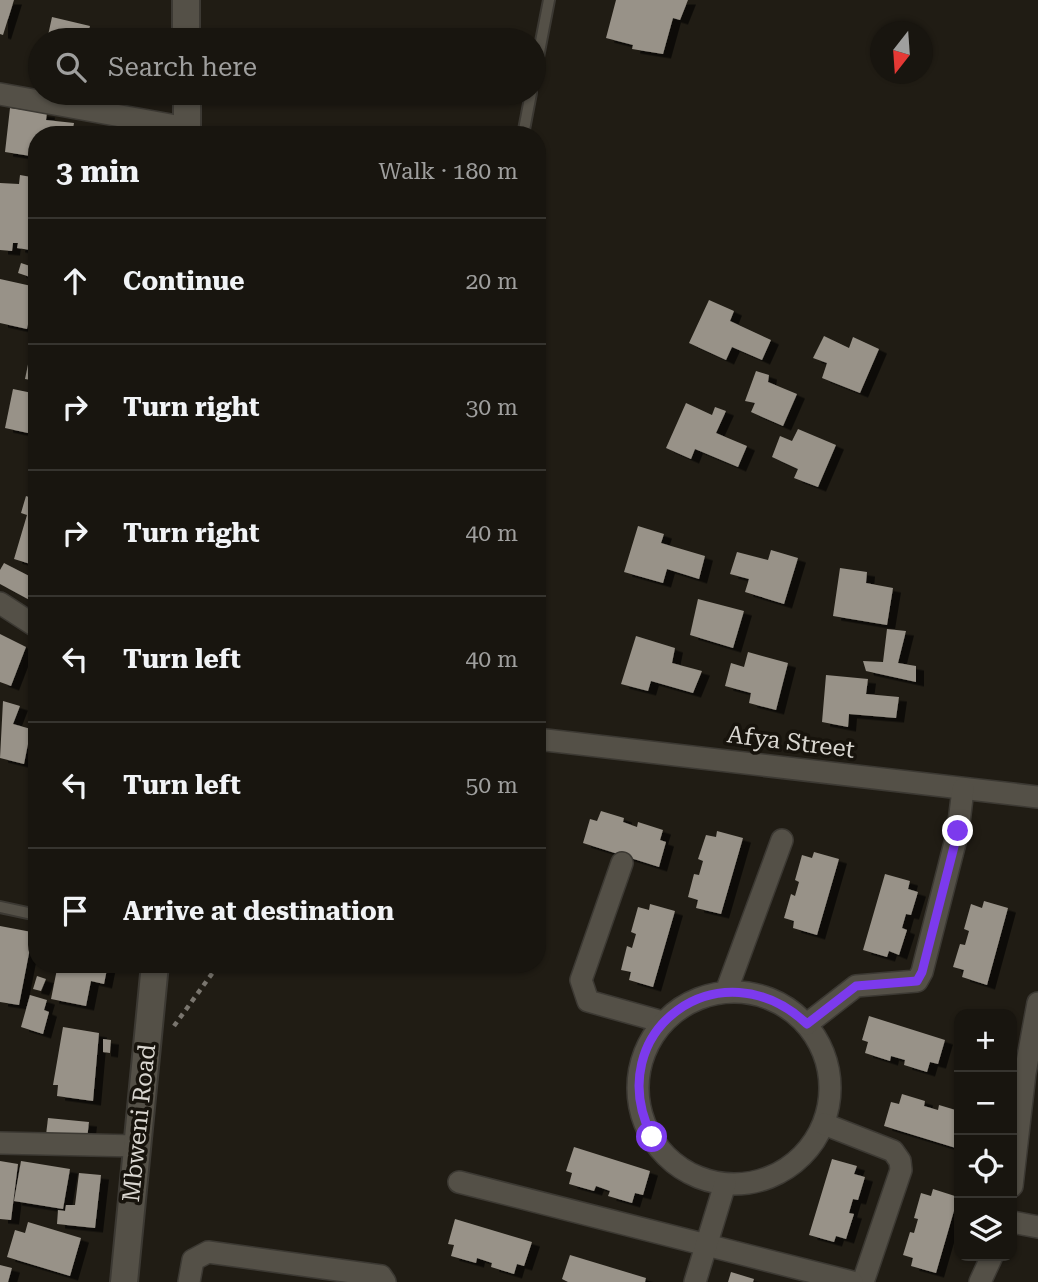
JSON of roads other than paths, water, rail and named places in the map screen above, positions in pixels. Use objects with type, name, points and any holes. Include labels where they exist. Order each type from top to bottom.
[{"type":"street","points":[[186,0],[186,28]]},
{"type":"street","points":[[0,94],[28,100]]},
{"type":"street","points":[[56,105],[162,126]]},
{"type":"street","points":[[187,105],[187,126]]},
{"type":"street","points":[[0,603],[28,621]]},
{"type":"street","name":"Afya Street","points":[[546,740],[1038,797]]},
{"type":"street","points":[[807,1024],[856,986],[917,981],[922,972],[958,831],[962,789]]},
{"type":"street","points":[[726,992],[782,841]]},
{"type":"street","points":[[622,863],[581,980],[584,993],[588,1001],[663,1022]]},
{"type":"street","name":"Mbweni Road","points":[[124,1282],[154,973]]},
{"type":"street","points":[[726,992],[744,992],[770,999],[794,1012],[807,1024],[825,1054],[830,1071],[831,1098],[824,1124],[806,1154],[777,1175],[760,1181],[725,1184],[690,1173],[675,1164],[662,1152],[644,1121],[638,1095],[639,1069],[653,1036],[663,1022],[692,1001],[726,992]]},
{"type":"street","points":[[1017,1143],[1025,1073],[1038,1003]]},
{"type":"street","points":[[824,1124],[893,1151],[900,1161],[901,1170],[863,1282]]},
{"type":"street","points":[[0,1143],[137,1146]]},
{"type":"street","points":[[459,1182],[852,1282]]},
{"type":"street","points":[[695,1282],[725,1184]]},
{"type":"street","points":[[1017,1223],[1038,1227]]},
{"type":"street","points":[[189,1282],[193,1260],[208,1252],[381,1276],[385,1282]]},
{"type":"street","points":[[980,1282],[990,1261]]},
{"type":"lane","points":[[543,28],[548,0]]},
{"type":"lane","points":[[525,126],[529,105]]},
{"type":"lane","points":[[0,907],[28,913]]}]
